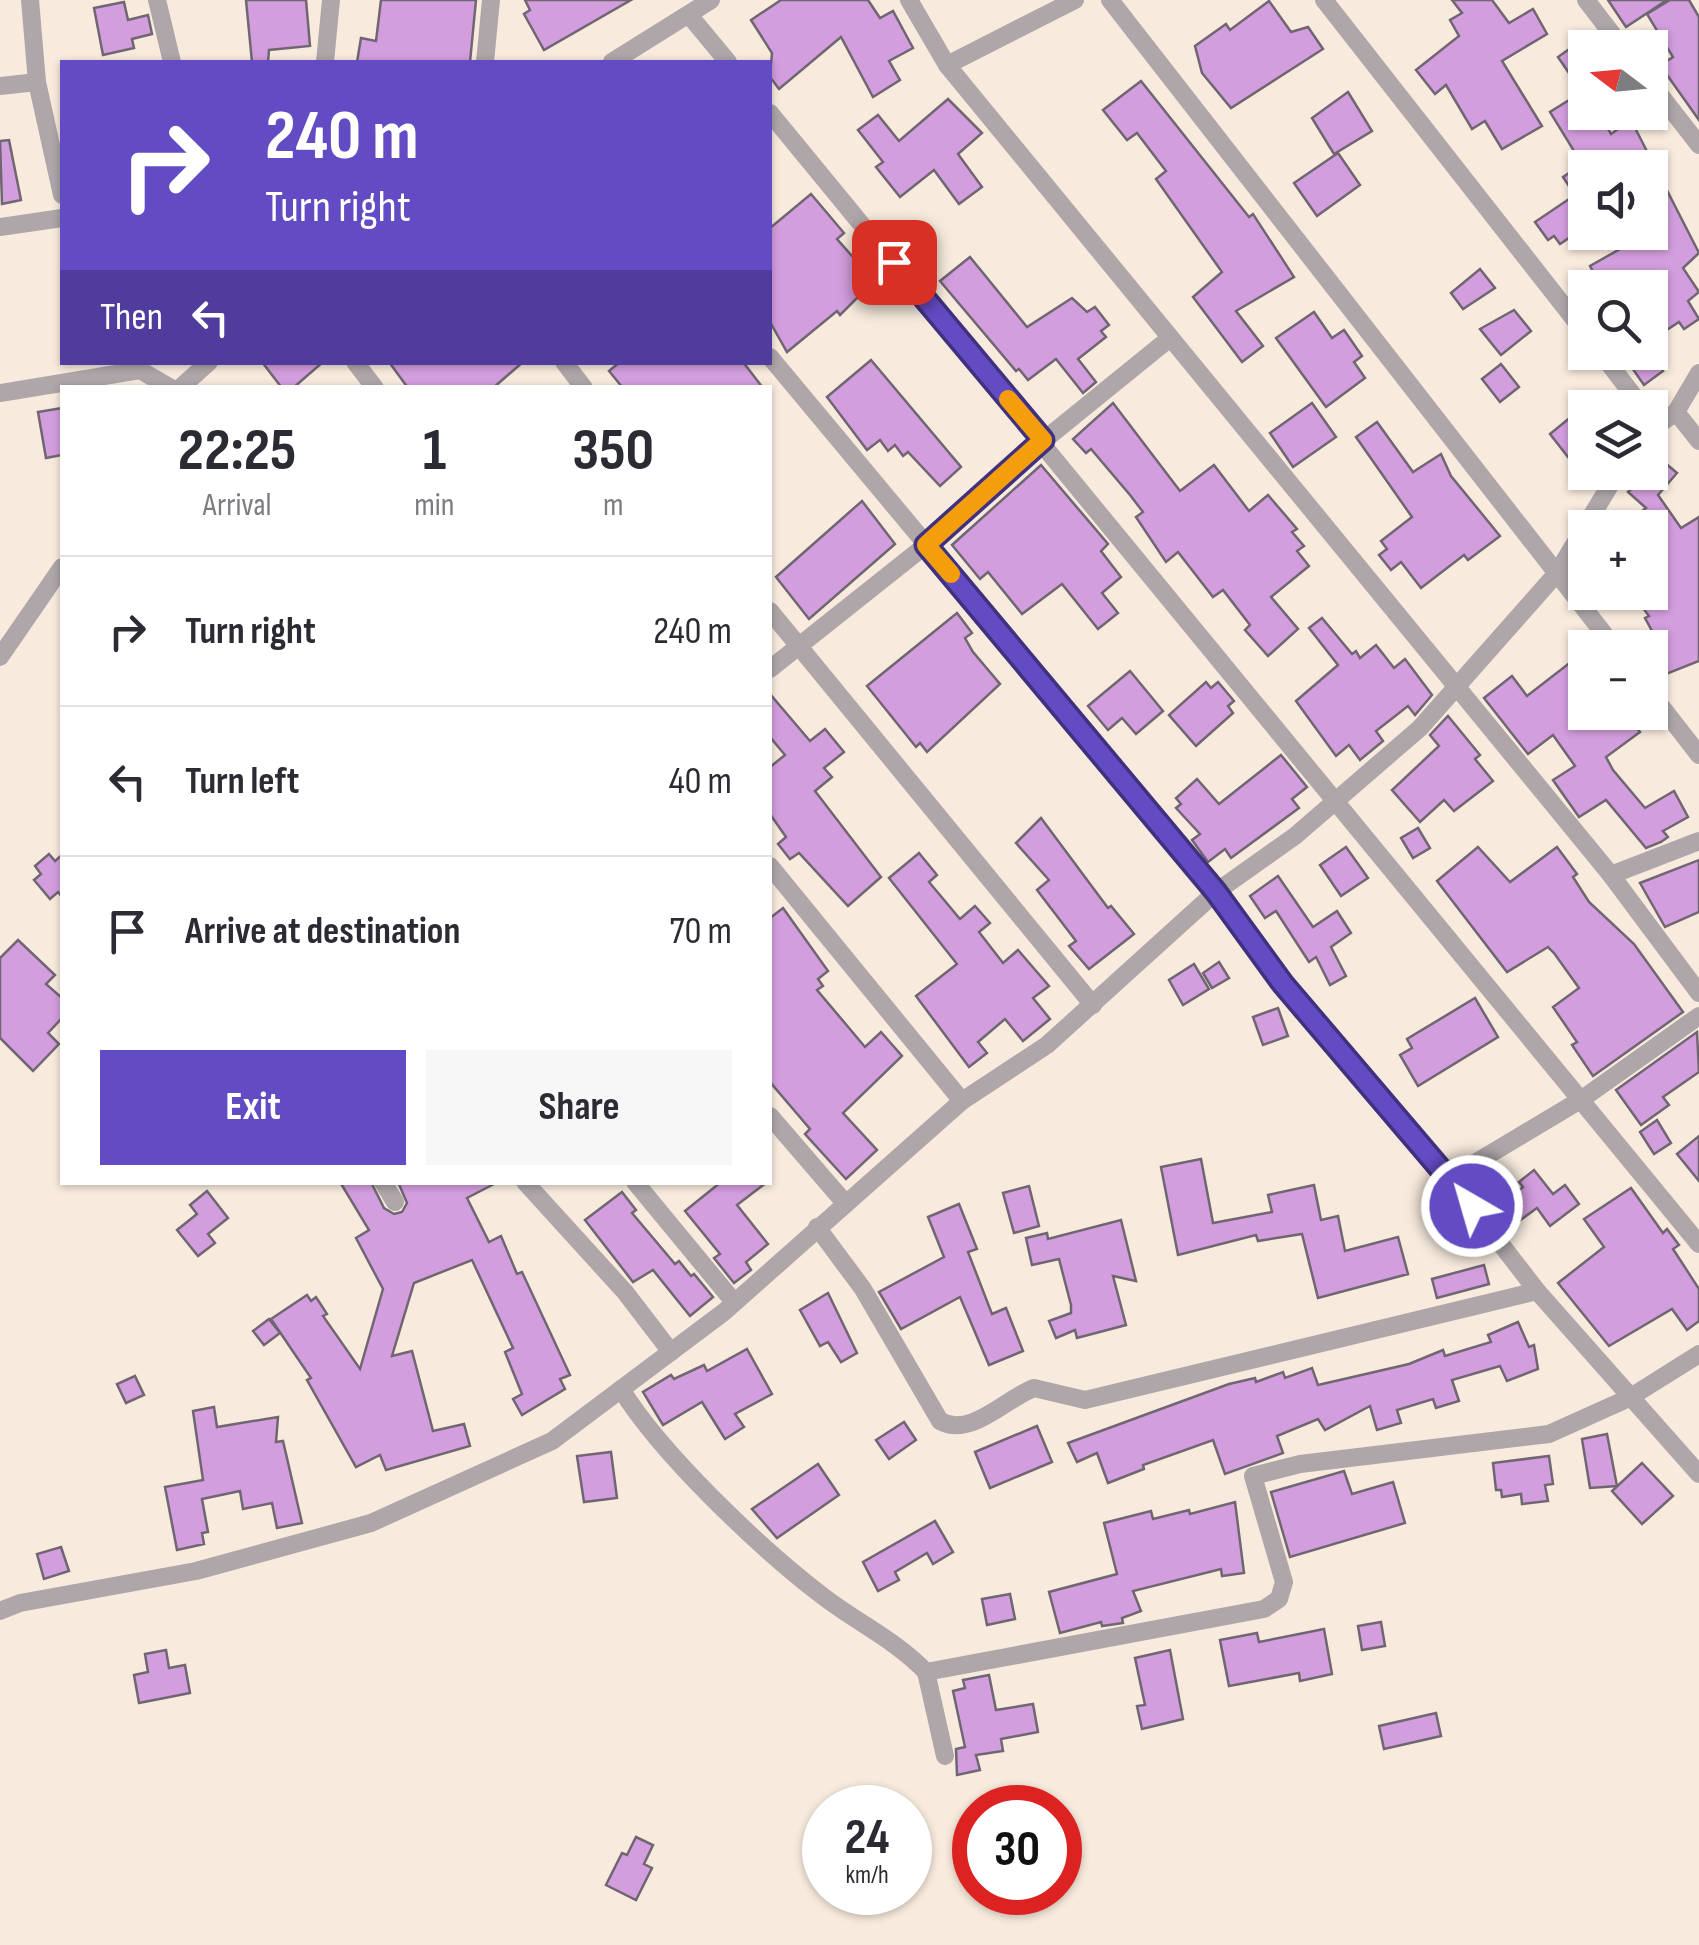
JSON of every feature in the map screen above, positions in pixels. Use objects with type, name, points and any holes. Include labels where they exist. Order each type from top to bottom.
[{"type":"street","points":[[30,0],[36,82],[60,187]]},
{"type":"street","points":[[157,0],[172,60]]},
{"type":"street","points":[[325,60],[332,0]]},
{"type":"street","points":[[485,60],[492,0]]},
{"type":"street","points":[[615,60],[711,0]]},
{"type":"street","points":[[910,0],[947,66],[1611,875],[1696,989]]},
{"type":"street","points":[[947,66],[1075,0]]},
{"type":"street","points":[[1110,0],[1601,630]]},
{"type":"street","points":[[1324,0],[1568,311]]},
{"type":"street","points":[[1586,0],[1609,30]]},
{"type":"street","points":[[688,15],[726,60]]},
{"type":"street","points":[[0,86],[36,82]]},
{"type":"street","points":[[1668,105],[1699,145]]},
{"type":"street","points":[[772,115],[1043,440],[1699,1244]]},
{"type":"street","points":[[0,227],[60,218]]},
{"type":"street","points":[[772,667],[926,545],[1043,440],[1170,338]]},
{"type":"street","points":[[772,359],[1216,892],[1283,984],[1450,1178],[1537,1290],[1699,1474]]},
{"type":"street","points":[[183,385],[205,365]]},
{"type":"street","points":[[356,365],[373,385]]},
{"type":"street","points":[[566,365],[582,385]]},
{"type":"street","points":[[0,393],[111,369],[140,370],[167,385]]},
{"type":"street","points":[[1614,370],[1629,390]]},
{"type":"street","points":[[1668,416],[1676,412],[1699,374]]},
{"type":"street","points":[[1676,412],[1699,441]]},
{"type":"street","points":[[0,1612],[20,1603],[196,1570],[371,1523],[552,1441],[734,1302],[962,1101],[1046,1044],[1216,892],[1295,836],[1420,728],[1458,690],[1557,574],[1607,490]]},
{"type":"street","points":[[0,657],[60,570]]},
{"type":"street","points":[[772,614],[1092,1005]]},
{"type":"street","points":[[1668,715],[1699,754]]},
{"type":"street","points":[[1611,875],[1699,841]]},
{"type":"street","points":[[772,868],[962,1101]]},
{"type":"street","points":[[1450,1178],[1582,1100],[1699,1016]]},
{"type":"street","points":[[772,1118],[845,1203]]},
{"type":"street","points":[[385,1185],[396,1202]]},
{"type":"street","points":[[528,1185],[625,1292],[671,1352]]},
{"type":"street","points":[[638,1185],[734,1302]]},
{"type":"street","points":[[817,1227],[863,1289],[940,1420],[952,1427],[968,1425],[1034,1388],[1084,1400],[1537,1290]]},
{"type":"street","points":[[926,1672],[1264,1609],[1279,1599],[1284,1582],[1253,1476],[1300,1464],[1549,1434],[1629,1398],[1699,1354]]},
{"type":"street","points":[[621,1389],[646,1430],[745,1527],[821,1595],[926,1672],[945,1756]]},
{"type":"building","points":[[246,0],[306,0],[310,46],[269,50],[268,60],[252,60]]},
{"type":"building","points":[[381,0],[476,0],[470,60],[357,60],[361,38],[376,41]]},
{"type":"building","points":[[525,0],[631,0],[544,50],[524,14],[530,10]]},
{"type":"building","points":[[781,0],[868,0],[880,18],[893,11],[913,48],[889,61],[900,80],[873,97],[841,37],[779,89],[772,80],[772,53],[751,20]]},
{"type":"building","points":[[1452,0],[1492,0],[1509,23],[1533,9],[1547,34],[1502,61],[1542,126],[1502,149],[1485,121],[1472,129],[1446,85],[1435,94],[1416,70],[1459,36],[1450,20],[1462,13]]},
{"type":"building","points":[[1608,0],[1667,0],[1626,27]]},
{"type":"building","points":[[1670,0],[1689,0],[1699,17],[1699,120],[1668,76],[1668,60],[1673,57],[1668,49],[1668,30],[1657,30],[1647,14]]},
{"type":"building","points":[[1269,1],[1291,32],[1308,27],[1323,49],[1231,108],[1202,73],[1195,46],[1226,24],[1230,30]]},
{"type":"building","points":[[124,2],[128,20],[148,15],[152,34],[132,39],[134,48],[103,55],[94,8]]},
{"type":"building","points":[[1568,50],[1568,72],[1558,57]]},
{"type":"building","points":[[1141,81],[1249,217],[1253,214],[1294,277],[1236,311],[1263,346],[1242,362],[1193,297],[1222,272],[1156,179],[1166,171],[1137,133],[1127,140],[1103,110]]},
{"type":"building","points":[[1348,92],[1372,131],[1334,154],[1312,118]]},
{"type":"building","points":[[948,99],[982,133],[958,154],[982,187],[959,204],[934,170],[900,197],[876,167],[883,162],[858,130],[878,115],[899,141]]},
{"type":"building","points":[[1568,101],[1568,130],[1609,130],[1611,134],[1617,130],[1636,130],[1646,150],[1573,150],[1550,112]]},
{"type":"building","points":[[9,140],[21,200],[2,204],[0,141]]},
{"type":"building","points":[[1338,153],[1360,185],[1317,216],[1294,183]]},
{"type":"building","points":[[1668,192],[1699,253],[1683,268],[1699,292],[1688,301],[1699,319],[1684,329],[1679,322],[1668,329],[1668,270],[1592,270],[1590,266],[1618,250],[1668,250]]},
{"type":"building","points":[[811,194],[844,233],[837,239],[874,281],[840,315],[837,311],[787,352],[772,326],[772,226]]},
{"type":"building","points":[[1568,200],[1568,239],[1560,244],[1554,236],[1548,240],[1535,222]]},
{"type":"building","points":[[970,257],[1027,327],[1072,298],[1087,312],[1095,307],[1109,325],[1101,331],[1106,337],[1078,359],[1096,382],[1083,393],[1056,359],[1028,380],[1019,369],[1016,371],[940,281]]},
{"type":"building","points":[[1480,269],[1495,288],[1463,309],[1451,293]]},
{"type":"building","points":[[1514,310],[1531,331],[1501,355],[1480,329]]},
{"type":"building","points":[[1314,312],[1332,338],[1344,330],[1362,356],[1354,362],[1365,378],[1326,407],[1276,338]]},
{"type":"building","points":[[871,360],[961,467],[940,486],[908,452],[903,456],[895,445],[888,451],[880,440],[867,450],[827,397]]},
{"type":"building","points":[[1501,364],[1519,387],[1500,402],[1482,379]]},
{"type":"building","points":[[264,365],[320,365],[296,385],[280,385]]},
{"type":"building","points":[[391,365],[520,365],[496,385],[406,385]]},
{"type":"building","points":[[616,365],[745,365],[761,385],[621,385],[609,371]]},
{"type":"building","points":[[1634,370],[1662,370],[1663,371],[1644,385]]},
{"type":"building","points":[[1113,403],[1180,491],[1214,465],[1249,511],[1268,495],[1297,529],[1292,532],[1304,546],[1297,551],[1309,566],[1271,597],[1298,629],[1268,656],[1245,630],[1250,625],[1223,590],[1213,597],[1178,552],[1166,562],[1136,517],[1143,512],[1091,449],[1086,453],[1073,439]]},
{"type":"building","points":[[1312,403],[1336,437],[1293,467],[1270,433]]},
{"type":"building","points":[[60,408],[60,455],[46,458],[38,412]]},
{"type":"building","points":[[1568,419],[1568,457],[1550,434]]},
{"type":"building","points":[[1377,422],[1413,472],[1441,454],[1451,476],[1500,536],[1468,560],[1464,555],[1421,588],[1401,562],[1391,570],[1379,555],[1387,549],[1381,541],[1412,517],[1356,437]]},
{"type":"building","points":[[1041,465],[1108,544],[1101,551],[1121,577],[1102,593],[1118,613],[1098,629],[1062,584],[1022,614],[988,572],[980,579],[952,545]]},
{"type":"building","points":[[1668,465],[1677,473],[1668,483]]},
{"type":"building","points":[[1662,490],[1658,495],[1681,528],[1699,517],[1699,661],[1668,673],[1668,630],[1652,630],[1644,610],[1668,610],[1668,510],[1643,510],[1646,508],[1628,492]]},
{"type":"building","points":[[862,501],[895,544],[809,619],[776,577]]},
{"type":"building","points":[[957,613],[972,633],[965,638],[973,652],[1000,684],[927,752],[920,743],[916,747],[867,686]]},
{"type":"building","points":[[1322,618],[1352,654],[1356,651],[1360,658],[1376,645],[1394,668],[1405,659],[1432,695],[1415,715],[1408,706],[1376,731],[1383,741],[1360,760],[1349,745],[1336,756],[1296,701],[1338,665],[1309,628]]},
{"type":"building","points":[[1568,664],[1568,730],[1638,730],[1606,757],[1613,770],[1645,808],[1674,791],[1688,817],[1663,831],[1668,837],[1646,848],[1606,800],[1579,817],[1553,780],[1575,766],[1553,735],[1528,754],[1484,698],[1512,676],[1527,696]]},
{"type":"building","points":[[1130,671],[1163,711],[1136,734],[1122,718],[1108,730],[1088,706]]},
{"type":"building","points":[[1206,682],[1211,688],[1218,682],[1234,701],[1228,706],[1233,713],[1196,746],[1169,715]]},
{"type":"building","points":[[772,696],[810,741],[825,729],[844,752],[824,768],[832,777],[815,791],[881,877],[848,906],[799,853],[790,859],[778,844],[786,837],[772,817],[772,765],[785,755],[772,739]]},
{"type":"building","points":[[1448,716],[1480,755],[1475,759],[1493,781],[1454,811],[1444,800],[1420,822],[1392,790],[1439,746],[1430,735]]},
{"type":"building","points":[[1281,755],[1307,787],[1292,799],[1299,808],[1231,858],[1225,849],[1208,862],[1192,840],[1200,834],[1176,808],[1181,804],[1176,798],[1197,779],[1219,804]]},
{"type":"building","points":[[1041,818],[1108,908],[1111,906],[1134,934],[1089,969],[1069,946],[1076,941],[1037,890],[1049,880],[1016,843]]},
{"type":"building","points":[[1418,828],[1430,848],[1413,858],[1401,838]]},
{"type":"building","points":[[1346,847],[1368,878],[1341,896],[1320,865]]},
{"type":"building","points":[[1478,847],[1510,882],[1557,847],[1577,874],[1573,877],[1589,902],[1634,944],[1683,1012],[1593,1076],[1572,1045],[1577,1042],[1553,1007],[1579,988],[1554,953],[1548,947],[1507,972],[1437,881]]},
{"type":"building","points":[[919,853],[937,875],[929,882],[960,919],[975,906],[990,923],[979,932],[1003,963],[1018,950],[1049,986],[1033,998],[1050,1019],[1023,1041],[1005,1019],[978,1042],[987,1053],[969,1067],[916,996],[957,964],[889,878]]},
{"type":"building","points":[[49,854],[55,861],[60,857],[60,894],[58,892],[50,899],[34,880],[41,874],[35,866]]},
{"type":"building","points":[[1699,860],[1699,912],[1665,927],[1640,883]]},
{"type":"building","points":[[1278,876],[1313,927],[1337,911],[1351,933],[1331,947],[1346,976],[1330,985],[1316,957],[1309,962],[1276,911],[1265,918],[1250,896]]},
{"type":"building","points":[[783,908],[828,971],[818,979],[823,986],[817,990],[865,1047],[881,1032],[902,1056],[843,1113],[877,1150],[846,1179],[805,1134],[810,1129],[772,1084],[772,916]]},
{"type":"building","points":[[18,940],[55,975],[46,984],[60,996],[60,1020],[48,1033],[59,1044],[33,1071],[0,1038],[0,958]]},
{"type":"building","points":[[1219,962],[1229,978],[1212,988],[1203,973]]},
{"type":"building","points":[[1194,964],[1209,989],[1183,1005],[1169,980]]},
{"type":"building","points":[[1475,998],[1498,1037],[1418,1086],[1400,1055],[1412,1048],[1407,1039]]},
{"type":"building","points":[[1278,1008],[1288,1036],[1263,1045],[1253,1017]]},
{"type":"building","points":[[1697,1032],[1699,1072],[1663,1097],[1669,1105],[1641,1125],[1616,1090]]},
{"type":"building","points":[[1657,1120],[1671,1143],[1654,1154],[1640,1132]]},
{"type":"building","points":[[1699,1136],[1699,1181],[1677,1154]]},
{"type":"building","points":[[1201,1159],[1213,1223],[1272,1212],[1268,1195],[1314,1185],[1321,1220],[1338,1216],[1345,1251],[1398,1237],[1408,1274],[1318,1298],[1302,1234],[1258,1241],[1256,1235],[1178,1255],[1161,1167]]},
{"type":"building","points":[[1534,1170],[1553,1194],[1565,1185],[1579,1204],[1550,1226],[1537,1208],[1512,1226],[1497,1207],[1523,1187],[1519,1182]]},
{"type":"building","points":[[342,1185],[372,1185],[384,1208],[394,1214],[402,1212],[407,1203],[399,1185],[492,1185],[467,1198],[489,1242],[501,1236],[517,1274],[522,1272],[570,1375],[560,1379],[565,1389],[522,1415],[513,1399],[522,1394],[505,1352],[513,1348],[472,1260],[414,1283],[392,1356],[412,1351],[433,1431],[464,1424],[470,1446],[386,1470],[380,1455],[356,1467],[307,1380],[311,1378],[271,1319],[307,1295],[311,1301],[316,1297],[327,1314],[323,1316],[360,1369],[383,1289],[356,1238],[369,1230]]},
{"type":"building","points":[[717,1185],[763,1185],[737,1205],[768,1244],[746,1262],[751,1270],[734,1283],[714,1258],[720,1254],[685,1211]]},
{"type":"building","points":[[1029,1186],[1039,1226],[1014,1233],[1003,1193]]},
{"type":"building","points":[[1631,1188],[1663,1233],[1667,1229],[1679,1245],[1673,1249],[1699,1289],[1699,1321],[1687,1330],[1672,1309],[1609,1346],[1558,1283],[1604,1247],[1584,1219]]},
{"type":"building","points":[[207,1191],[228,1218],[208,1234],[215,1243],[198,1256],[177,1230],[197,1214],[190,1205]]},
{"type":"building","points":[[622,1192],[636,1210],[632,1213],[675,1264],[679,1261],[691,1276],[694,1274],[713,1297],[690,1316],[653,1270],[633,1282],[585,1220]]},
{"type":"building","points":[[959,1204],[977,1249],[968,1252],[992,1314],[1006,1308],[1023,1351],[989,1365],[960,1297],[901,1329],[879,1292],[944,1257],[928,1217]]},
{"type":"building","points":[[1121,1220],[1136,1281],[1113,1276],[1126,1325],[1077,1338],[1075,1330],[1056,1338],[1049,1321],[1071,1313],[1059,1259],[1032,1265],[1026,1238],[1047,1233],[1048,1239]]},
{"type":"building","points":[[1484,1265],[1489,1284],[1437,1298],[1432,1279]]},
{"type":"building","points":[[828,1293],[857,1353],[841,1362],[828,1342],[820,1346],[800,1310]]},
{"type":"building","points":[[269,1319],[280,1333],[264,1345],[253,1331]]},
{"type":"building","points":[[1518,1322],[1529,1347],[1534,1345],[1538,1369],[1507,1381],[1500,1366],[1452,1380],[1459,1401],[1436,1408],[1433,1399],[1397,1410],[1401,1423],[1377,1430],[1370,1406],[1325,1430],[1318,1419],[1277,1436],[1283,1453],[1225,1474],[1213,1440],[1143,1465],[1144,1469],[1108,1483],[1097,1453],[1077,1462],[1068,1443],[1229,1384],[1255,1378],[1256,1382],[1283,1372],[1285,1378],[1312,1368],[1318,1385],[1409,1364],[1443,1350],[1445,1356],[1491,1342],[1488,1335]]},
{"type":"building","points":[[747,1349],[772,1394],[735,1414],[744,1427],[725,1439],[702,1402],[663,1425],[643,1392],[671,1375],[674,1379],[704,1365],[707,1371]]},
{"type":"building","points":[[135,1376],[144,1395],[126,1403],[117,1384]]},
{"type":"building","points":[[214,1407],[217,1427],[278,1417],[276,1442],[283,1441],[302,1523],[277,1528],[272,1503],[243,1509],[240,1491],[202,1499],[208,1532],[202,1533],[204,1544],[177,1550],[165,1487],[203,1480],[193,1411]]},
{"type":"building","points":[[904,1422],[916,1440],[889,1459],[876,1440]]},
{"type":"building","points":[[1037,1426],[1052,1462],[990,1488],[975,1452]]},
{"type":"building","points":[[1607,1434],[1617,1486],[1590,1488],[1582,1439]]},
{"type":"building","points":[[611,1452],[617,1498],[584,1502],[577,1456]]},
{"type":"building","points":[[1549,1456],[1553,1484],[1545,1485],[1548,1501],[1522,1504],[1521,1494],[1502,1497],[1501,1490],[1496,1490],[1493,1463]]},
{"type":"building","points":[[1642,1463],[1673,1496],[1642,1524],[1612,1491]]},
{"type":"building","points":[[818,1464],[839,1495],[777,1538],[752,1509]]},
{"type":"building","points":[[1344,1471],[1352,1494],[1393,1482],[1405,1523],[1290,1557],[1271,1492]]},
{"type":"building","points":[[1235,1502],[1244,1573],[1222,1576],[1221,1569],[1133,1591],[1141,1611],[1122,1618],[1123,1623],[1102,1626],[1101,1622],[1060,1633],[1049,1592],[1117,1574],[1104,1523],[1151,1511],[1153,1519],[1189,1510],[1190,1514]]},
{"type":"building","points":[[935,1521],[953,1552],[933,1564],[927,1553],[895,1572],[899,1580],[878,1591],[863,1562]]},
{"type":"building","points":[[61,1547],[69,1571],[44,1579],[37,1554]]},
{"type":"building","points":[[1010,1594],[1015,1619],[987,1625],[982,1599]]},
{"type":"building","points":[[1381,1622],[1385,1646],[1362,1650],[1358,1626]]},
{"type":"building","points":[[1324,1629],[1332,1674],[1300,1681],[1299,1673],[1229,1686],[1220,1640],[1257,1633],[1259,1642]]},
{"type":"building","points":[[166,1650],[169,1668],[185,1665],[190,1693],[139,1703],[134,1675],[148,1672],[145,1654]]},
{"type":"building","points":[[1170,1650],[1183,1719],[1142,1729],[1137,1706],[1145,1705],[1135,1658]]},
{"type":"building","points":[[989,1675],[996,1710],[1033,1704],[1038,1732],[1001,1739],[1003,1751],[976,1755],[980,1770],[957,1775],[956,1749],[965,1747],[953,1691],[965,1688],[963,1680]]},
{"type":"building","points":[[1436,1713],[1441,1736],[1384,1749],[1379,1726]]},
{"type":"building","points":[[636,1837],[653,1845],[644,1864],[652,1868],[636,1900],[606,1885],[622,1853],[627,1855]]},
{"type":"slow traffic","points":[[951,574],[926,545],[1043,440],[1008,399]]},
{"type":"route","points":[[894,262],[1043,440],[926,545],[1216,892],[1283,984],[1472,1206]]}]
